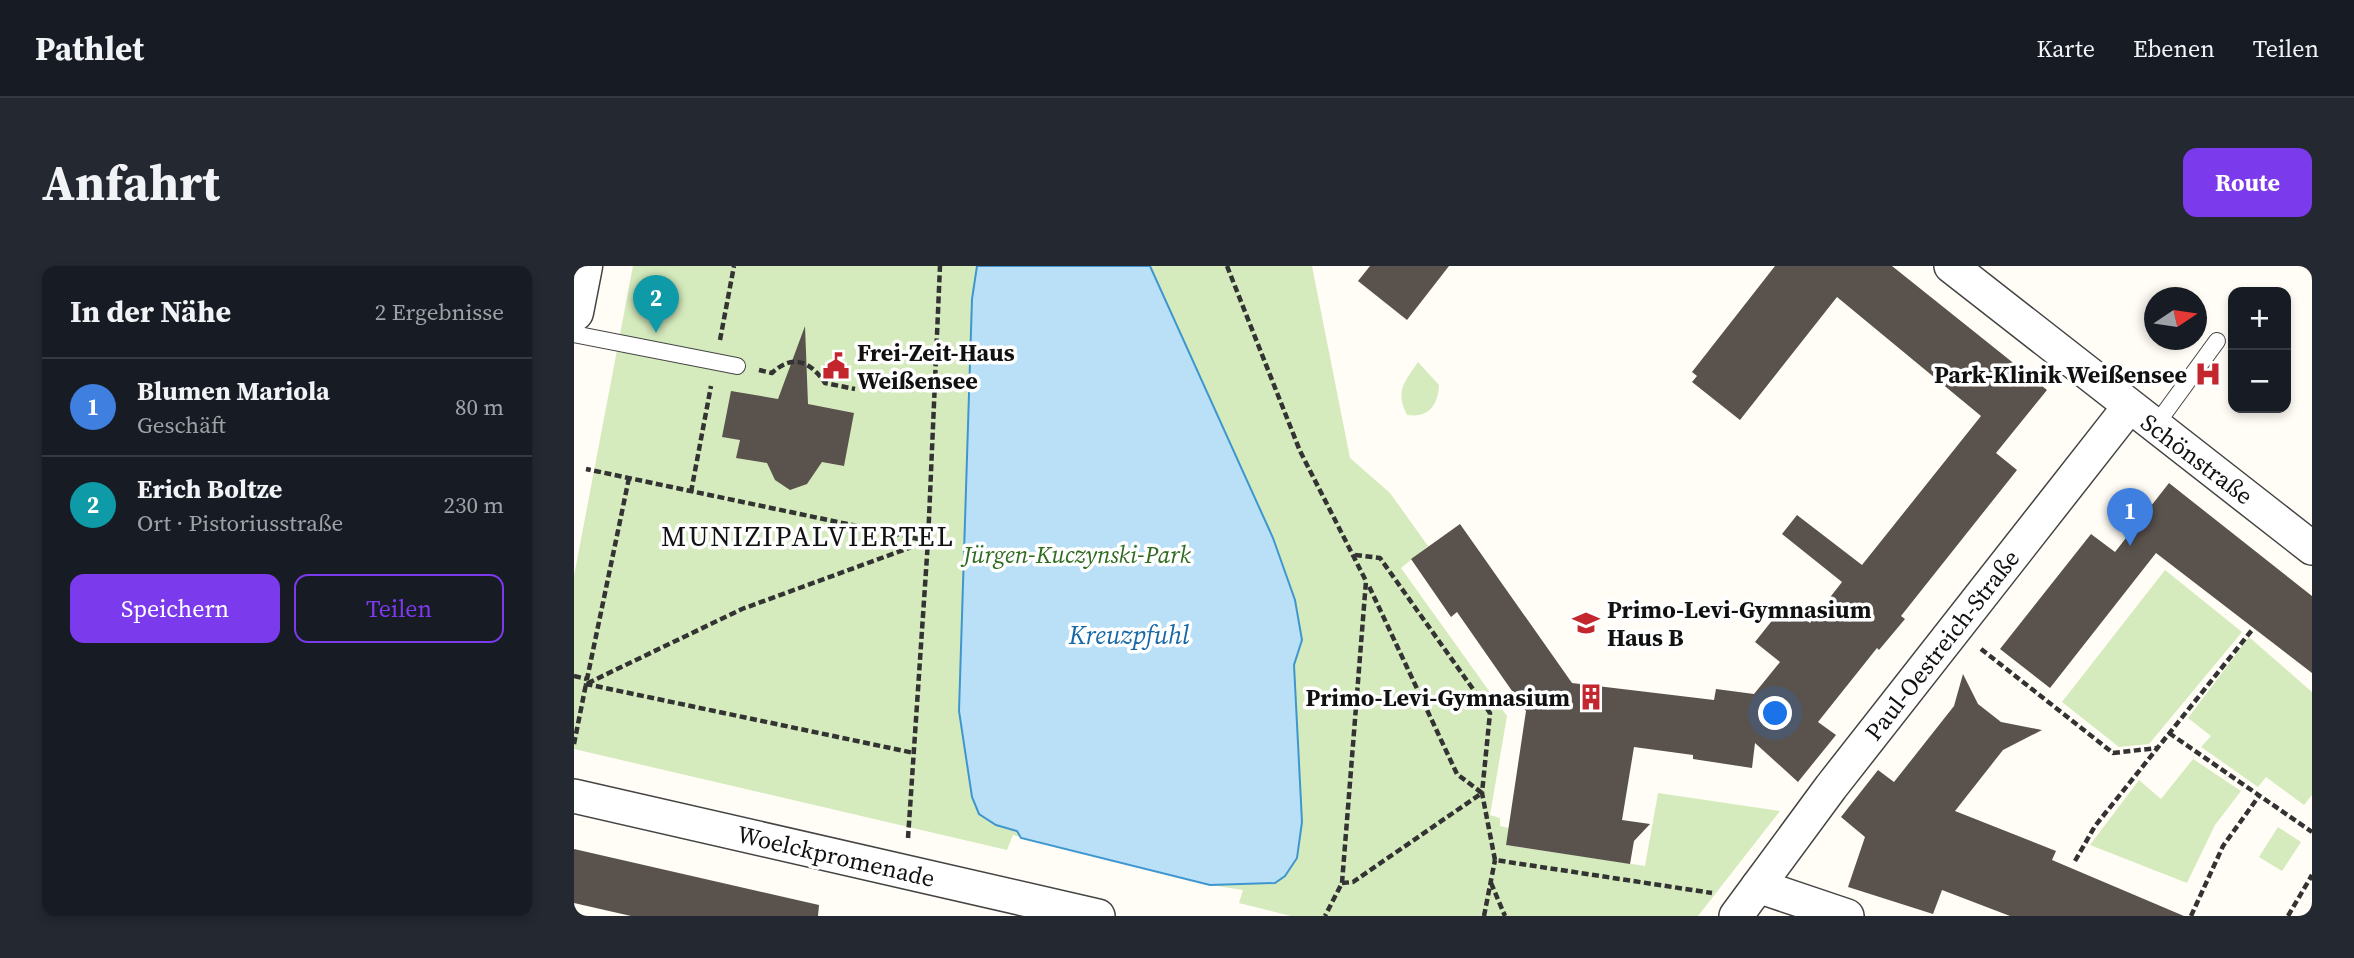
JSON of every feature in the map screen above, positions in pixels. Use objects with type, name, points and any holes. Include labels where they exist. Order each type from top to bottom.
[{"type":"street","points":[[574,315],[583,266]]},
{"type":"street","name":"Schönstraße","points":[[1951,266],[2312,548]]},
{"type":"street","name":"Paul-Oestreich-Straße","points":[[1758,886],[1831,787],[2142,417]]},
{"type":"street","name":"Woelckpromenade","points":[[574,796],[1098,916]]},
{"type":"street","points":[[1729,905],[1758,886],[1847,916]]},
{"type":"lane","points":[[574,315],[737,366]]},
{"type":"lane","points":[[2142,417],[2217,341]]},
{"type":"path","points":[[691,492],[734,266]]},
{"type":"path","points":[[908,838],[928,541],[940,266]]},
{"type":"path","points":[[1227,266],[1300,451],[1354,555],[1457,774],[1482,793]]},
{"type":"path","points":[[737,366],[772,373],[785,363],[797,360],[813,367],[825,383],[855,388]]},
{"type":"path","points":[[586,468],[928,541]]},
{"type":"path","points":[[574,744],[629,478]]},
{"type":"path","points":[[586,681],[742,609],[928,541]]},
{"type":"path","points":[[1354,555],[1380,558],[1490,713],[1482,793],[1495,860],[1484,916]]},
{"type":"path","points":[[1325,916],[1342,883],[1366,581]]},
{"type":"path","points":[[2075,861],[2095,826],[2252,630]]},
{"type":"path","points":[[1973,642],[2113,753],[2157,748]]},
{"type":"path","points":[[574,676],[586,681],[914,753]]},
{"type":"path","points":[[2169,733],[2312,832]]},
{"type":"path","points":[[1342,883],[1353,882],[1482,793]]},
{"type":"path","points":[[2191,916],[2223,846],[2259,796]]},
{"type":"path","points":[[1495,860],[1729,905]]},
{"type":"path","points":[[2288,916],[2312,876]]},
{"type":"path","points":[[1491,883],[1505,916]]},
{"type":"green space","name":"Jürgen-Kuczynski-Park","points":[[633,266],[1312,266],[1350,458],[1390,493],[1428,546],[1401,568],[1507,716],[1490,815],[1500,818],[1500,826],[1509,828],[1506,845],[1645,866],[1658,793],[1780,811],[1698,916],[1291,916],[1239,903],[1243,890],[1210,885],[1013,835],[1007,850],[574,749],[574,576]]},
{"type":"green space","points":[[1418,362],[1439,385],[1437,399],[1430,409],[1421,415],[1407,415],[1402,399],[1403,387]]},
{"type":"green space","points":[[2165,570],[2242,632],[2149,744],[2119,747],[2062,702]]},
{"type":"green space","points":[[2249,637],[2312,692],[2312,795],[2304,805],[2266,777],[2258,787],[2201,747],[2211,736],[2188,718]]},
{"type":"green space","points":[[2193,759],[2241,791],[2215,825],[2187,883],[2090,845],[2139,780],[2161,799]]},
{"type":"green space","points":[[2278,827],[2301,842],[2282,871],[2259,857]]},
{"type":"water","name":"Kreuzpfuhl","points":[[977,266],[1150,266],[1273,538],[1295,600],[1302,640],[1294,665],[1302,822],[1297,858],[1285,876],[1275,883],[1210,885],[1021,838],[1017,831],[996,825],[979,814],[972,797],[959,711],[972,299]]},
{"type":"building","points":[[1370,266],[1449,266],[1407,320],[1358,281]]},
{"type":"building","points":[[1775,266],[1892,266],[2047,390],[1996,453],[2017,470],[1901,616],[1905,619],[1879,650],[1877,648],[1818,722],[1836,735],[1798,782],[1755,743],[1752,768],[1693,759],[1693,755],[1634,747],[1622,820],[1650,824],[1634,841],[1630,864],[1506,845],[1526,711],[1457,612],[1451,617],[1411,559],[1460,524],[1572,683],[1714,700],[1716,689],[1754,694],[1780,662],[1755,642],[1786,603],[1810,623],[1842,582],[1782,534],[1797,515],[1862,565],[1981,416],[1837,297],[1740,420],[1692,382],[1697,376],[1692,372]]},
{"type":"building","points":[[805,326],[808,404],[854,413],[844,466],[822,462],[807,484],[790,490],[775,480],[767,463],[736,458],[740,440],[722,437],[731,391],[778,399]]},
{"type":"building","points":[[2169,483],[2312,596],[2312,673],[2156,553],[2050,688],[2000,649],[2091,534],[2115,552]]},
{"type":"building","points":[[1963,674],[1978,704],[2001,722],[2042,730],[2003,750],[1955,811],[2056,851],[2052,860],[2184,916],[2010,916],[1942,890],[1933,914],[1848,887],[1865,837],[1841,817],[1878,770],[1894,782],[1954,706]]},
{"type":"building","points":[[574,849],[819,905],[818,916],[631,916],[574,903]]},
{"type":"place","name":"Erich Boltze","points":[[656,333]]},
{"type":"place","name":"Frei-Zeit-Haus Weißensee","points":[[836,366]]},
{"type":"place","name":"Park-Klinik Weißensee","points":[[2208,374]]},
{"type":"place","name":"Blumen Mariola","points":[[2130,546]]},
{"type":"place","name":"Primo-Levi-Gymnasium Haus B","points":[[1586,623]]},
{"type":"place","name":"Primo-Levi-Gymnasium","points":[[1591,697]]},
{"type":"district","name":"MUNIZIPALVIERTEL","points":[[808,536]]}]
